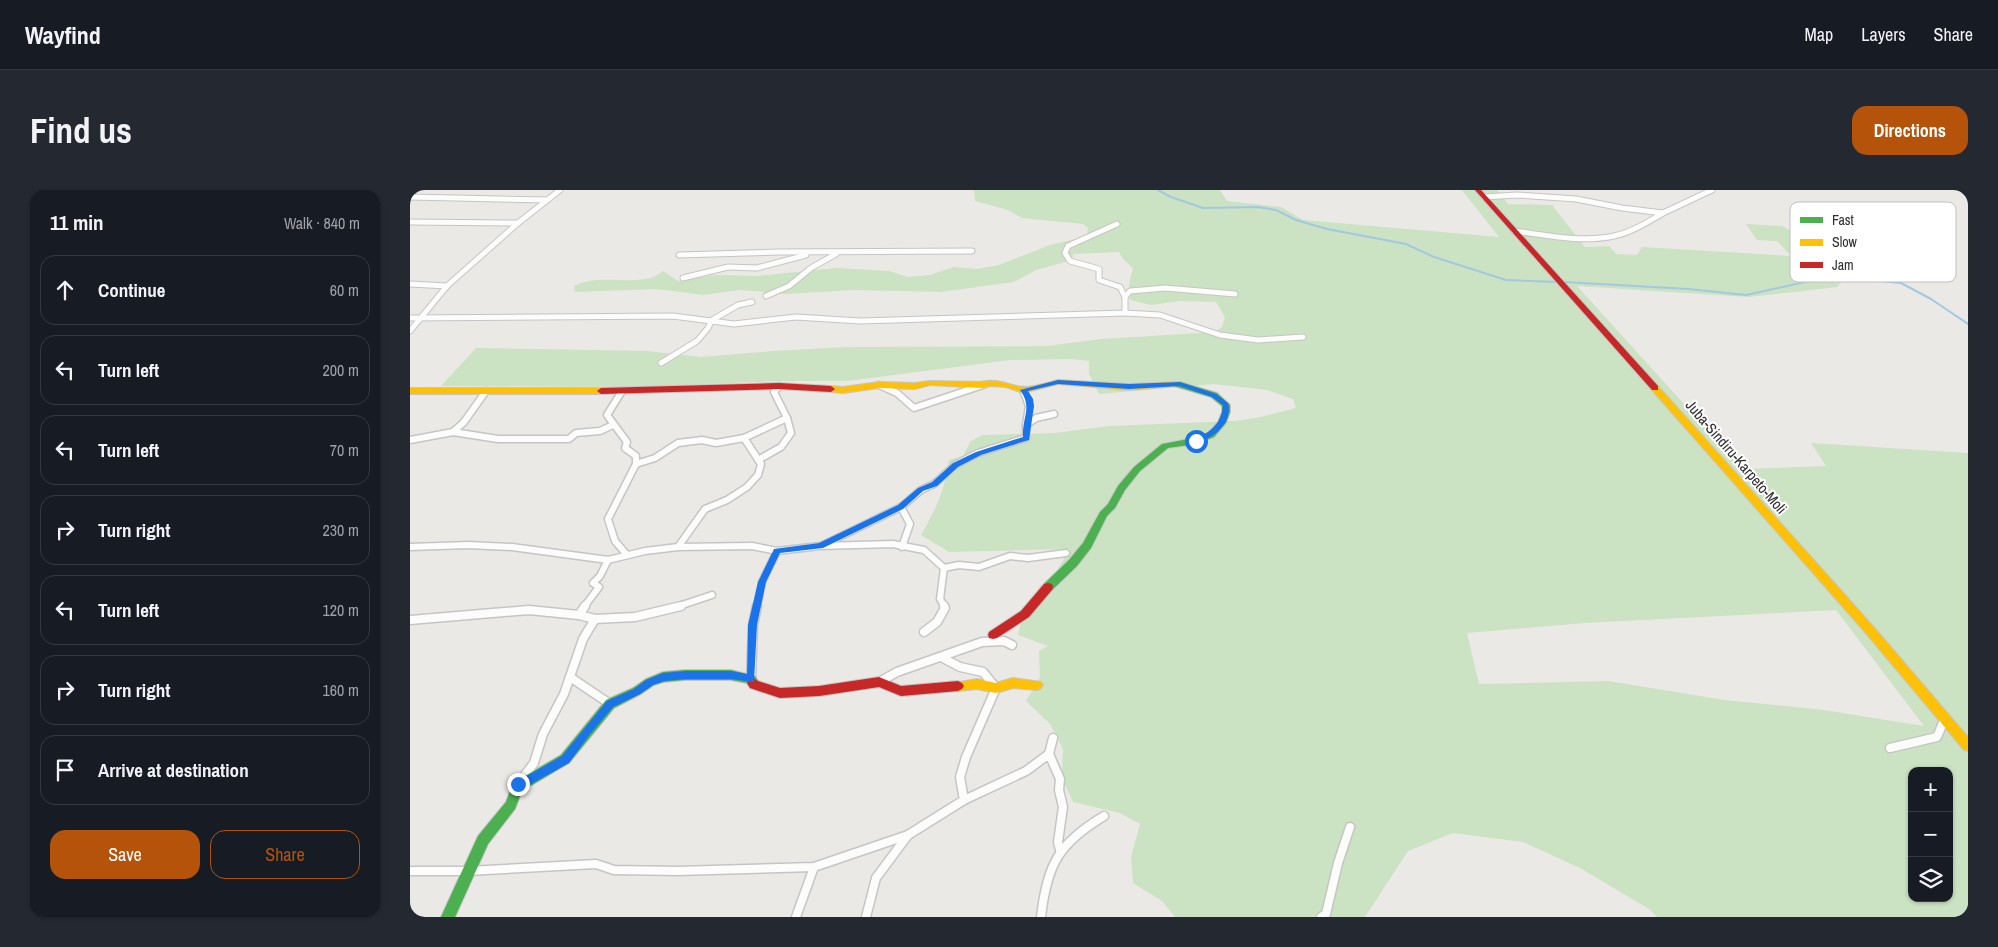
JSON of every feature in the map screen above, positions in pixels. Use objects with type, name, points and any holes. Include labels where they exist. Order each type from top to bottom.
[{"type":"street","points":[[410,331],[448,286],[518,223],[560,190]]},
{"type":"street","points":[[1514,231],[1574,237],[1616,236],[1712,190]]},
{"type":"street","points":[[1481,194],[1576,199],[1622,208],[1663,213]]},
{"type":"street","name":"Juba-Sindiru-Karpeto-Moli","points":[[1481,194],[1861,621],[1968,746]]},
{"type":"street","points":[[410,197],[547,200]]},
{"type":"street","points":[[410,222],[518,223]]},
{"type":"street","points":[[1117,224],[1068,246],[1065,253],[1070,261],[1099,269],[1100,280],[1120,286],[1125,297],[1125,313]]},
{"type":"street","points":[[679,255],[779,252],[972,251]]},
{"type":"street","points":[[766,296],[789,286],[825,259],[841,252]]},
{"type":"street","points":[[683,278],[728,267],[757,268],[814,253]]},
{"type":"street","points":[[410,284],[448,286]]},
{"type":"street","points":[[1125,297],[1130,291],[1145,288],[1235,294]]},
{"type":"street","points":[[661,363],[697,342],[712,320],[738,305],[752,302]]},
{"type":"street","points":[[410,318],[673,316],[734,324],[796,317],[860,321],[1125,313],[1160,316],[1220,335],[1258,340],[1302,337]]},
{"type":"street","points":[[879,385],[897,393],[914,408],[989,383],[1007,385],[1023,390],[1058,382],[1129,386],[1180,384],[1206,392],[1221,399],[1226,404],[1226,412],[1222,423],[1211,435],[1196,441],[1165,446],[1137,469],[1121,488],[1112,506],[1104,514],[1087,545],[1073,563],[1041,594],[1024,614],[993,635]]},
{"type":"street","points":[[410,392],[622,391],[779,386],[843,390],[879,385],[915,386],[930,383],[983,385]]},
{"type":"street","points":[[758,460],[782,447],[791,433],[788,418],[774,392],[779,386]]},
{"type":"street","points":[[820,546],[901,507],[921,490],[934,484],[955,465],[978,453],[1026,438],[1030,399],[1023,390]]},
{"type":"street","points":[[453,432],[464,422],[486,391]]},
{"type":"street","points":[[622,391],[607,415],[627,442],[625,448],[636,456],[636,464],[608,519],[615,541],[627,555]]},
{"type":"street","points":[[1026,425],[1036,418],[1054,414]]},
{"type":"street","points":[[636,464],[655,458],[678,443],[702,440],[716,443],[744,438],[788,418]]},
{"type":"street","points":[[410,440],[453,432],[498,439],[569,440],[576,433],[600,432],[613,425]]},
{"type":"street","points":[[678,547],[705,509],[727,500],[747,487],[758,475],[761,464],[745,443],[744,438]]},
{"type":"street","points":[[901,507],[910,524],[902,547]]},
{"type":"street","points":[[410,547],[468,545],[512,548],[608,560],[678,547],[752,546],[777,551],[820,546],[893,544],[924,550],[944,568]]},
{"type":"street","points":[[777,551],[762,582],[753,625],[751,679],[754,685],[780,693],[819,692],[879,682],[897,672],[982,642],[1004,641],[1012,645]]},
{"type":"street","points":[[944,568],[959,565],[979,567],[1010,556],[1028,558],[1066,553]]},
{"type":"street","points":[[579,615],[599,587],[593,583],[600,576],[608,560]]},
{"type":"street","points":[[924,632],[938,622],[945,608],[940,599],[944,568]]},
{"type":"street","points":[[410,620],[529,610],[579,615],[595,619],[635,618],[650,612],[668,610],[712,595]]},
{"type":"street","points":[[448,917],[483,840],[511,805],[518,784],[534,763],[543,734],[564,694],[583,639],[595,619]]},
{"type":"street","points":[[941,657],[948,662],[983,672],[996,688]]},
{"type":"street","points":[[518,784],[528,781],[565,759],[610,704],[663,677],[731,675],[751,679]]},
{"type":"street","points":[[570,677],[610,704]]},
{"type":"street","points":[[879,682],[901,691],[977,684],[996,688],[1013,683],[1037,684]]},
{"type":"street","points":[[964,800],[960,777],[966,757],[996,688]]},
{"type":"street","points":[[1890,748],[1937,736],[1945,718]]},
{"type":"street","points":[[1053,738],[1049,754],[1060,779],[1059,790],[1063,807],[1058,842],[1060,850]]},
{"type":"street","points":[[410,871],[468,871],[596,864],[614,870],[678,871],[814,867],[908,835],[964,800],[1026,771],[1049,754]]},
{"type":"street","points":[[1041,917],[1043,899],[1060,850],[1082,830],[1104,816]]},
{"type":"street","points":[[1321,917],[1326,914],[1338,863],[1350,827]]},
{"type":"street","points":[[866,917],[876,878],[908,835]]},
{"type":"street","points":[[796,917],[814,867]]},
{"type":"green space","points":[[974,190],[1220,190],[1227,201],[1281,207],[1303,220],[1499,237],[1462,190],[1497,190],[1508,204],[1552,205],[1585,247],[1609,246],[1616,254],[1637,255],[1642,247],[1790,256],[1790,282],[1841,282],[1837,287],[1748,297],[1577,286],[1743,469],[1826,466],[1811,443],[1968,453],[1968,917],[1657,917],[1649,909],[1580,868],[1523,842],[1453,833],[1408,851],[1365,917],[1175,917],[1162,901],[1133,883],[1131,857],[1140,824],[1120,813],[1073,802],[1062,778],[1063,749],[1050,724],[1026,701],[1040,677],[1039,651],[1048,646],[1018,635],[1023,612],[1040,586],[1053,577],[1070,549],[949,552],[921,535],[939,499],[949,460],[963,456],[971,441],[983,435],[1055,433],[1109,426],[1235,421],[1261,417],[1296,408],[1293,399],[1267,390],[1214,384],[1099,394],[1089,374],[1089,361],[1072,359],[1010,360],[848,381],[781,381],[620,387],[441,386],[476,348],[647,351],[701,357],[848,347],[1047,346],[1102,339],[1215,332],[1222,327],[1225,317],[1216,302],[1180,301],[1151,305],[1130,300],[1129,285],[1133,268],[1124,260],[1119,252],[1073,254],[1072,260],[1036,270],[1014,282],[940,292],[853,290],[786,294],[740,290],[703,295],[656,289],[575,292],[574,286],[596,280],[644,279],[655,276],[663,271],[678,281],[715,275],[757,276],[836,268],[889,271],[908,277],[930,275],[954,267],[977,269],[999,265],[1050,245],[1080,238],[1087,234],[1088,228],[1083,224],[1022,218],[1008,210],[975,201]],"holes":[[[1836,610],[1924,726],[1824,710],[1725,700],[1608,681],[1479,684],[1467,633],[1584,623]]]},
{"type":"green space","points":[[1746,224],[1782,226],[1790,231],[1790,255],[1777,241],[1757,240]]},
{"type":"waterway","points":[[1158,190],[1171,197],[1203,208],[1258,207],[1276,210],[1296,220],[1327,229],[1406,244],[1434,257],[1506,280],[1557,282]]},
{"type":"waterway","points":[[1564,282],[1688,289],[1746,295],[1805,282]]},
{"type":"waterway","points":[[1890,282],[1901,283],[1931,299],[1968,324]]},
{"type":"traffic: fast","points":[[1048,587],[1073,563],[1087,545],[1103,514],[1112,506],[1121,488],[1137,469],[1165,446],[1196,441],[1211,435],[1222,423],[1226,412],[1226,405],[1214,395],[1177,384]]},
{"type":"traffic: fast","points":[[448,917],[483,840],[511,805],[518,784],[528,781],[565,759],[610,704],[663,677],[731,675],[751,679],[753,683]]},
{"type":"traffic: slow","points":[[831,389],[843,390],[879,385],[915,386],[930,383],[983,385],[989,383],[1007,385],[1023,390],[1058,382],[1129,387],[1177,384]]},
{"type":"traffic: slow","points":[[1655,388],[1868,628],[1968,746]]},
{"type":"traffic: slow","points":[[410,391],[601,391]]},
{"type":"traffic: slow","points":[[958,686],[977,684],[996,688],[1013,683],[1037,685]]},
{"type":"traffic: jam","points":[[1478,190],[1655,388]]},
{"type":"traffic: jam","points":[[601,391],[779,386],[831,389]]},
{"type":"traffic: jam","points":[[993,635],[1025,614],[1048,587]]},
{"type":"traffic: jam","points":[[753,683],[754,685],[780,693],[819,691],[879,682],[901,691],[958,686]]},
{"type":"route","points":[[518,784],[528,781],[565,759],[610,704],[637,691],[650,682],[663,677],[686,675],[731,675],[751,679],[753,625],[762,582],[777,551],[820,546],[901,507],[921,490],[934,484],[955,465],[978,453],[1026,438],[1030,399],[1023,390],[1058,382],[1157,387],[1180,384],[1206,392],[1221,399],[1226,404],[1226,412],[1222,423],[1211,435],[1196,441]]}]
